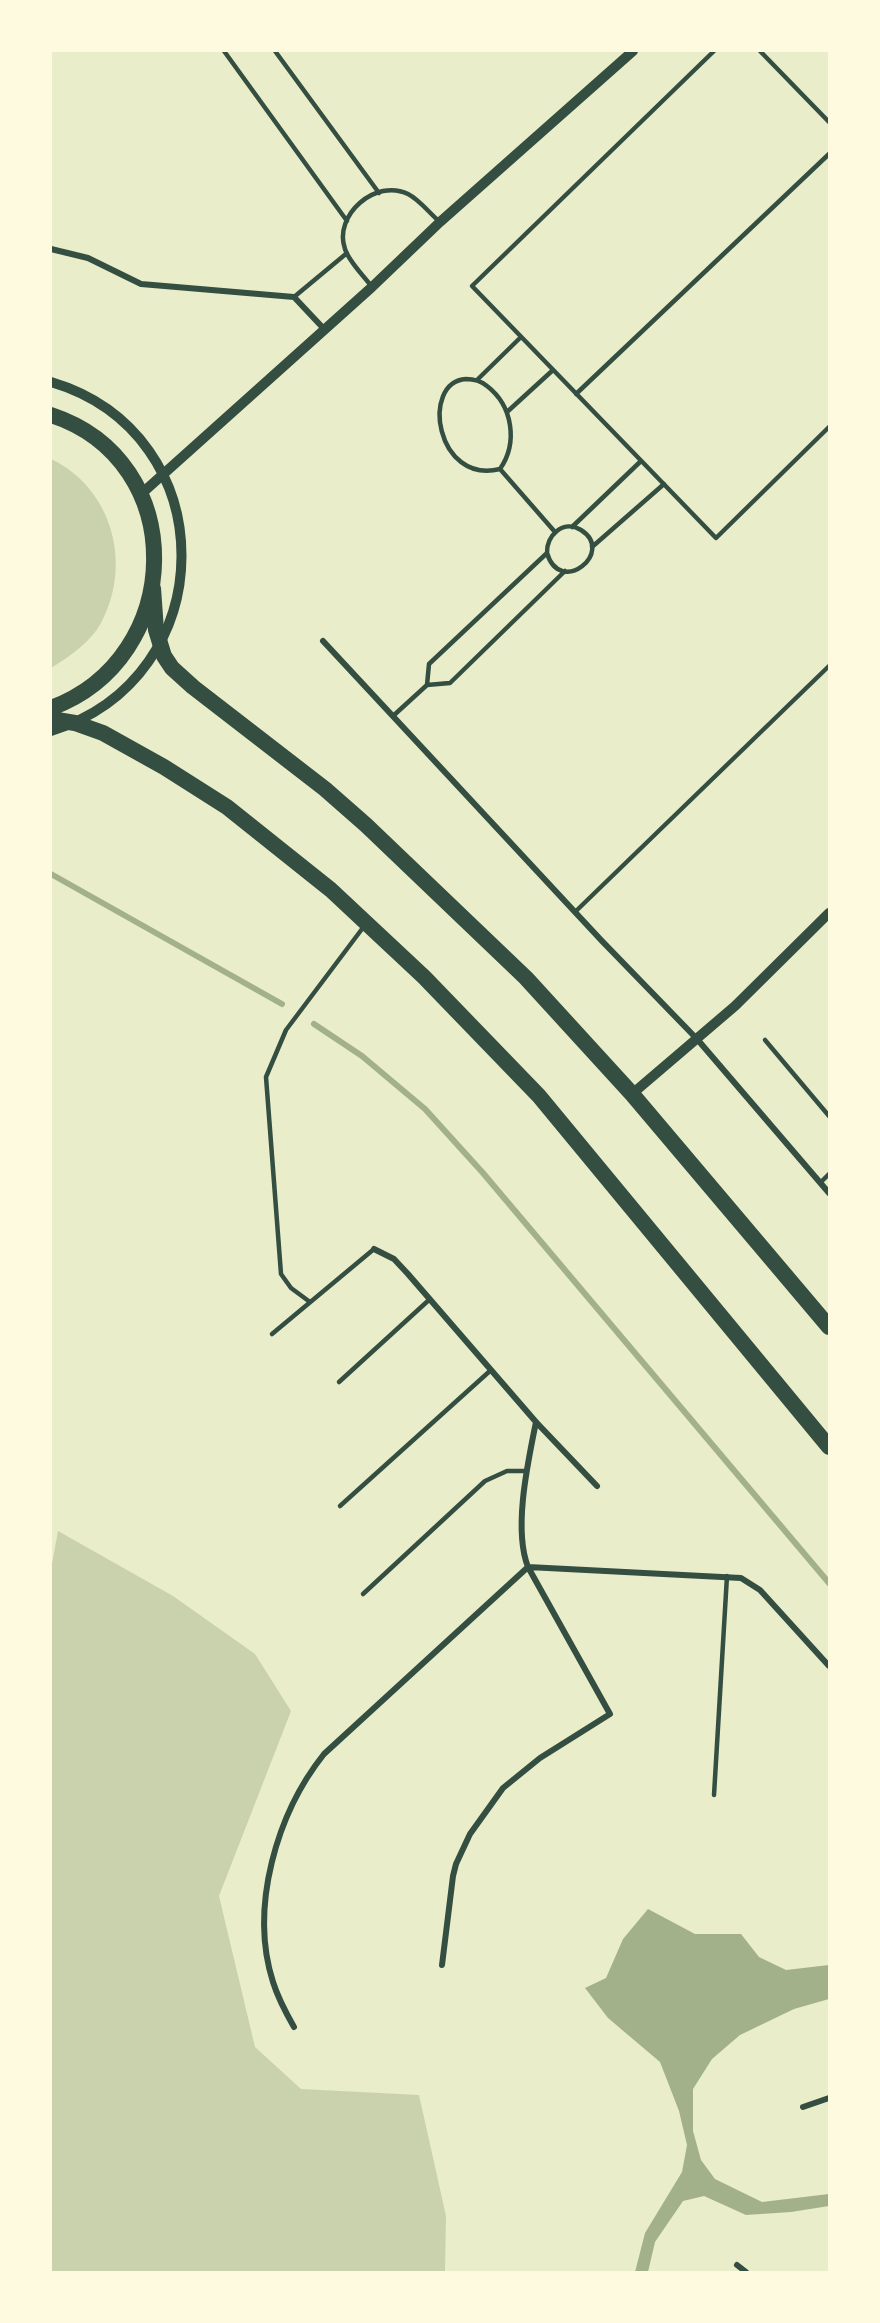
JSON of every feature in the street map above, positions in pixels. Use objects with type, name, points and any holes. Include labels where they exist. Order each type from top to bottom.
[{"type":"highway","points":[[51,415],[81,429],[105,447],[125,469],[140,495],[149,517],[154,540],[153,588],[156,630],[160,645],[172,668],[192,687],[324,789],[366,825],[526,978],[632,1094],[829,1327]]},
{"type":"highway","points":[[51,708],[83,692],[122,658],[142,624],[153,588]]},
{"type":"highway","points":[[51,719],[75,723],[103,733],[227,807],[316,878],[424,977],[539,1096],[829,1448]]},
{"type":"street","points":[[140,495],[372,287],[440,222],[633,51]]},
{"type":"street","points":[[51,249],[88,258],[141,284],[294,297],[324,330]]},
{"type":"street","points":[[51,382],[87,397],[119,419],[145,446],[168,484],[178,515],[183,554],[177,603],[160,645],[141,672],[117,696],[97,711],[75,723],[51,731]]},
{"type":"street","points":[[323,641],[575,912],[697,1039],[829,1193]]},
{"type":"street","points":[[632,1094],[735,1006],[829,913]]},
{"type":"street","points":[[375,1249],[394,1259],[536,1422],[597,1486]]},
{"type":"street","points":[[442,1965],[453,1876],[470,1834],[503,1788],[518,1774],[610,1714],[528,1567],[523,1554],[527,1471],[536,1422]]},
{"type":"street","points":[[294,2027],[272,1980],[265,1934],[267,1883],[271,1862],[287,1814],[302,1785],[324,1754],[528,1567],[741,1578],[760,1590],[829,1666]]},
{"type":"street","points":[[803,2108],[829,2098]]},
{"type":"street","points":[[737,2265],[746,2272]]},
{"type":"lane","points":[[224,51],[347,221]]},
{"type":"lane","points":[[275,51],[379,193]]},
{"type":"lane","points":[[714,51],[472,286],[716,538],[829,427]]},
{"type":"lane","points":[[760,51],[829,122]]},
{"type":"lane","points":[[576,394],[829,154]]},
{"type":"lane","points":[[372,287],[347,253],[344,238],[351,212],[361,202],[379,193],[409,194],[440,222]]},
{"type":"lane","points":[[294,297],[347,253]]},
{"type":"lane","points":[[477,380],[521,337]]},
{"type":"lane","points":[[507,412],[553,370]]},
{"type":"lane","points":[[460,380],[477,380],[493,392],[507,412],[511,432],[510,444],[506,460],[500,469],[491,471],[468,467],[449,452],[442,433],[440,411],[449,387],[460,380]]},
{"type":"lane","points":[[572,527],[583,531],[591,541],[592,553],[586,564],[576,570],[565,571],[553,565],[547,553],[548,541],[555,532],[572,527],[640,461]]},
{"type":"lane","points":[[500,469],[555,532]]},
{"type":"lane","points":[[592,547],[664,484]]},
{"type":"lane","points":[[427,685],[429,664],[547,553]]},
{"type":"lane","points":[[393,716],[427,685],[450,683],[565,571]]},
{"type":"lane","points":[[575,912],[829,666]]},
{"type":"lane","points":[[310,1302],[291,1288],[281,1274],[266,1077],[286,1030],[366,923]]},
{"type":"lane","points":[[765,1040],[829,1116]]},
{"type":"lane","points":[[820,1183],[829,1174]]},
{"type":"lane","points":[[272,1334],[375,1249]]},
{"type":"lane","points":[[339,1382],[430,1299]]},
{"type":"lane","points":[[340,1506],[491,1370]]},
{"type":"lane","points":[[363,1594],[485,1481],[507,1471],[527,1471]]},
{"type":"lane","points":[[714,1795],[727,1576]]},
{"type":"shaded area","points":[[51,459],[72,472],[89,489],[102,508],[111,530],[115,553],[115,577],[111,600],[101,623],[85,643],[51,668]]},
{"type":"shaded area","points":[[58,1531],[173,1596],[255,1654],[291,1711],[219,1896],[255,2047],[301,2089],[419,2095],[446,2216],[445,2272],[51,2272],[51,1569]]},
{"type":"shaded area","points":[[648,1909],[695,1934],[741,1934],[759,1957],[786,1970],[829,1965],[829,1999],[794,2009],[740,2035],[712,2059],[693,2089],[693,2131],[701,2160],[715,2179],[762,2202],[829,2194],[829,2206],[791,2212],[746,2215],[704,2196],[683,2201],[655,2242],[648,2272],[635,2272],[645,2233],[682,2172],[687,2145],[679,2111],[660,2062],[608,2018],[585,1988],[606,1978],[623,1939]]},
{"type":"waterway","points":[[51,874],[282,1004]]},
{"type":"waterway","points":[[314,1024],[362,1056],[425,1109],[483,1173],[829,1583]]}]
